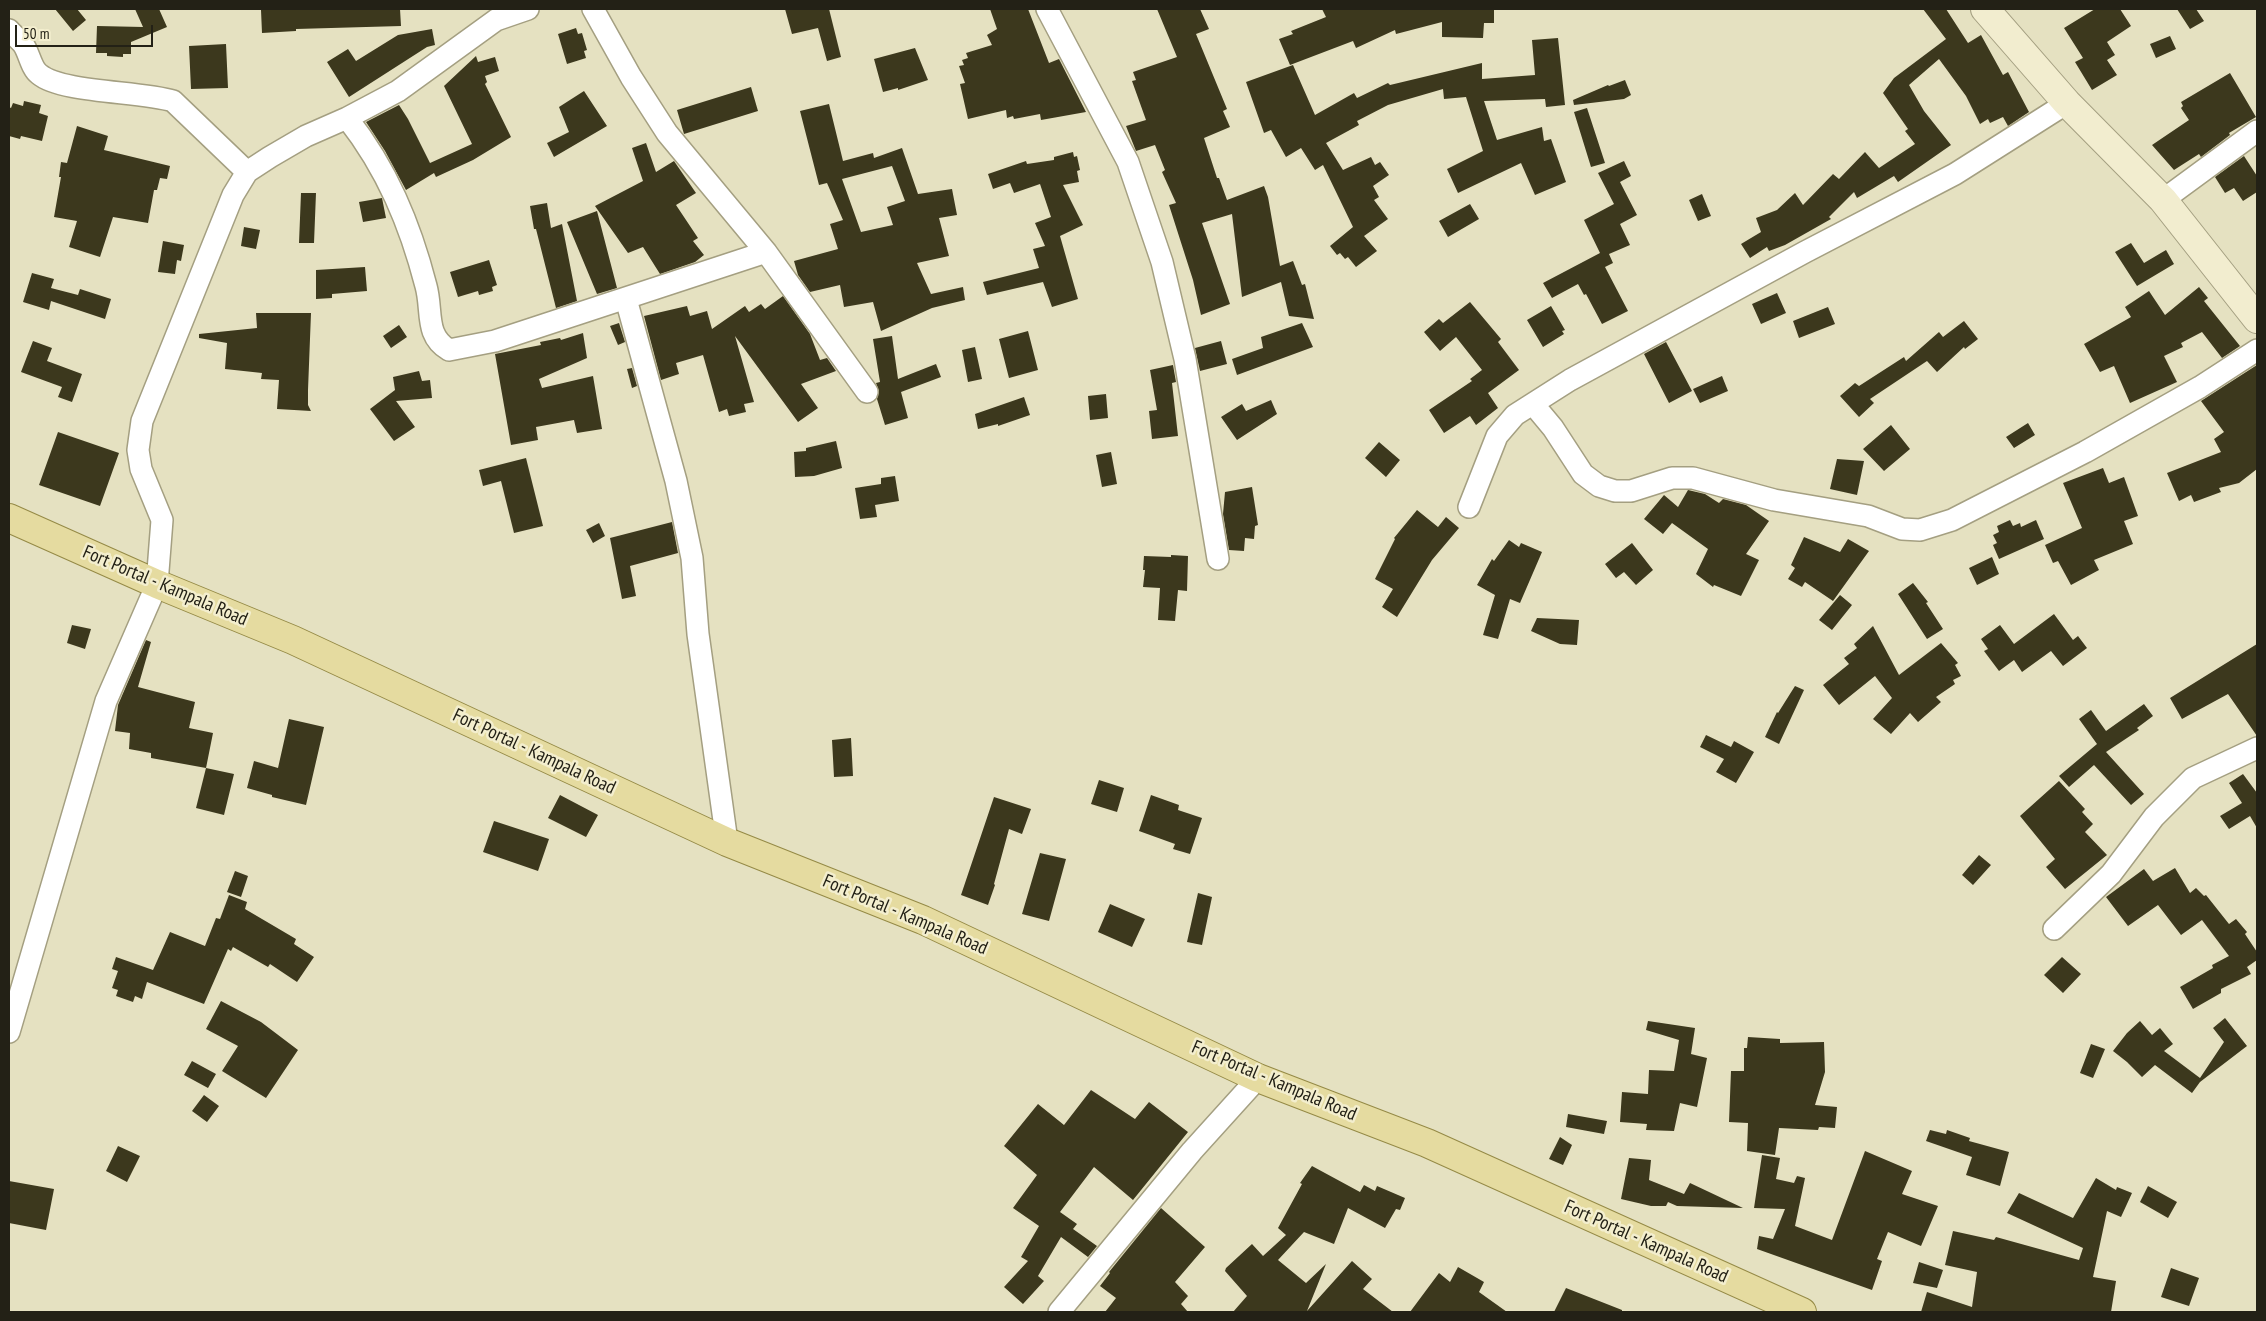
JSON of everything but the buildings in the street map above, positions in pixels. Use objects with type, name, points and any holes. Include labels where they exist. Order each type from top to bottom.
[{"type":"main road","name":"Fort Portal - Kampala Road","points":[[9,518],[157,584],[293,640],[727,842],[923,920],[1258,1078],[1427,1144],[1802,1312]]},
{"type":"street","points":[[9,1032],[106,700],[157,584],[162,520],[141,468],[138,450],[142,421],[232,196],[247,172],[306,136],[347,118],[398,91],[496,20],[528,9]]},
{"type":"street","points":[[593,9],[631,77],[667,133],[766,252],[867,392]]},
{"type":"street","points":[[1047,9],[1128,162],[1162,262],[1185,359],[1218,559]]},
{"type":"street","points":[[1985,9],[2067,103],[2163,200],[2257,319]]},
{"type":"street","points":[[9,30],[22,44],[37,73],[47,79],[76,87],[157,96],[173,101],[247,172]]},
{"type":"street","points":[[1469,507],[1498,436],[1515,415],[1570,380],[1796,257],[1956,174],[2067,103]]},
{"type":"street","points":[[347,118],[369,146],[405,217],[418,253],[431,303],[430,325],[439,344],[449,350],[495,341],[626,300],[766,252]]},
{"type":"street","points":[[2163,200],[2257,131]]},
{"type":"street","points":[[626,300],[676,481],[692,558],[698,634],[727,842]]},
{"type":"street","points":[[1533,404],[1553,428],[1583,474],[1599,486],[1615,491],[1631,491],[1672,478],[1693,478],[1774,500],[1868,516],[1902,528],[1920,530],[1952,520],[2085,452],[2200,387],[2257,350]]},
{"type":"street","points":[[2054,929],[2111,874],[2154,818],[2193,778],[2257,748]]},
{"type":"street","points":[[1060,1312],[1192,1151],[1258,1078]]}]
